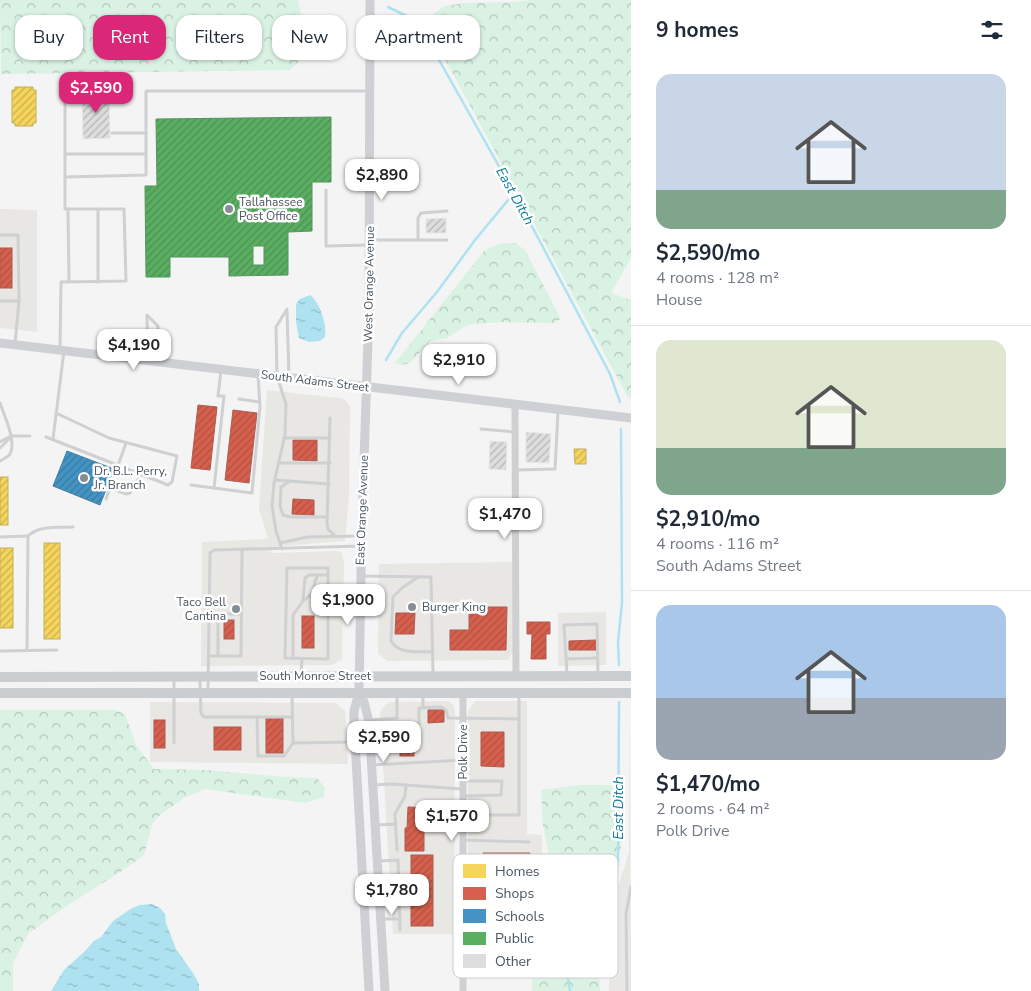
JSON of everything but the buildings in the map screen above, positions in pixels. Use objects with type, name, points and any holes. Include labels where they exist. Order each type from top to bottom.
[{"type":"main road","name":"West Orange Avenue","points":[[367,387],[370,242],[370,0]]},
{"type":"main road","name":"South Adams Street","points":[[0,343],[631,418]]},
{"type":"main road","name":"East Orange Avenue","points":[[367,387],[361,536],[359,693],[354,711],[370,991]]},
{"type":"main road","points":[[519,693],[525,681],[533,676]]},
{"type":"main road","name":"South Monroe Street","points":[[0,677],[631,676]]},
{"type":"main road","name":"South Monroe Street","points":[[0,693],[631,693]]},
{"type":"main road","name":"East Orange Avenue","points":[[359,693],[364,702],[369,720],[385,991]]},
{"type":"street","points":[[515,405],[516,676]]},
{"type":"street","name":"Polk Drive","points":[[463,693],[463,854]]},
{"type":"street","name":"Polk Drive","points":[[463,978],[463,991]]},
{"type":"lane","points":[[65,177],[146,176],[146,91],[370,91]]},
{"type":"lane","points":[[65,99],[65,177],[69,282]]},
{"type":"lane","points":[[112,132],[146,133]]},
{"type":"lane","points":[[65,154],[146,154]]},
{"type":"lane","points":[[326,190],[326,246],[370,242],[447,240]]},
{"type":"lane","points":[[53,439],[62,351],[61,282],[126,281],[124,209],[67,209]]},
{"type":"lane","points":[[98,209],[98,282]]},
{"type":"lane","points":[[418,240],[418,218],[422,212],[447,211]]},
{"type":"lane","points":[[0,235],[18,235],[20,301],[15,345]]},
{"type":"lane","points":[[0,301],[20,301]]},
{"type":"lane","points":[[282,549],[273,516],[274,480],[284,438],[286,404],[276,376],[276,326],[287,309],[289,378]]},
{"type":"lane","points":[[147,315],[158,326],[152,361],[147,315]]},
{"type":"lane","points":[[214,488],[224,396],[218,396],[221,370]]},
{"type":"lane","points":[[191,485],[252,493],[260,402],[258,374]]},
{"type":"lane","points":[[239,400],[260,402]]},
{"type":"lane","points":[[0,403],[11,436],[12,446],[9,454],[0,461]]},
{"type":"lane","points":[[516,470],[555,469],[558,410]]},
{"type":"lane","points":[[46,437],[168,485],[172,482],[177,456],[109,438],[56,414]]},
{"type":"lane","points":[[330,418],[327,518],[328,529],[335,536]]},
{"type":"lane","points":[[481,429],[515,432]]},
{"type":"lane","points":[[0,448],[11,436]]},
{"type":"lane","points":[[0,442],[11,436],[30,436]]},
{"type":"lane","points":[[284,438],[330,438]]},
{"type":"lane","points":[[106,499],[126,443]]},
{"type":"lane","points":[[278,463],[330,463]]},
{"type":"lane","points":[[110,488],[126,494],[130,493],[141,474]]},
{"type":"lane","points":[[274,480],[329,484]]},
{"type":"lane","points":[[290,481],[281,487],[280,506],[283,515],[290,517],[327,518]]},
{"type":"lane","points":[[0,538],[28,536],[33,531],[39,529],[73,527]]},
{"type":"lane","points":[[28,536],[28,650]]},
{"type":"lane","points":[[280,543],[307,537],[361,536]]},
{"type":"lane","points":[[292,717],[204,717],[200,713],[208,656],[210,553],[214,550],[361,546]]},
{"type":"lane","points":[[208,656],[241,656],[242,550]]},
{"type":"lane","points":[[287,568],[328,568],[328,575],[328,659],[285,658],[287,568]]},
{"type":"lane","points":[[302,601],[304,578],[309,575],[328,575]]},
{"type":"lane","points":[[292,658],[293,615],[302,601],[313,593],[315,581],[319,575]]},
{"type":"lane","points":[[360,576],[431,577],[433,676]]},
{"type":"lane","points":[[418,577],[392,597],[391,641],[394,646],[404,651],[433,652]]},
{"type":"lane","points":[[328,603],[360,603]]},
{"type":"lane","points":[[218,656],[218,616],[222,614],[242,614]]},
{"type":"lane","points":[[567,676],[564,624],[597,624],[598,676]]},
{"type":"lane","points":[[0,651],[57,650]]},
{"type":"lane","points":[[301,676],[302,658]]},
{"type":"lane","points":[[566,659],[597,658]]},
{"type":"lane","points":[[174,676],[174,743]]},
{"type":"lane","points":[[204,676],[204,693]]},
{"type":"lane","points":[[257,717],[258,756],[284,756],[292,743],[292,693]]},
{"type":"lane","points":[[369,720],[397,718],[397,693]]},
{"type":"lane","points":[[423,693],[423,708]]},
{"type":"lane","points":[[463,815],[519,815],[519,693]]},
{"type":"lane","points":[[419,724],[419,708],[441,707],[446,710],[448,718],[519,719]]},
{"type":"lane","points":[[292,743],[355,742]]},
{"type":"lane","points":[[372,765],[463,760]]},
{"type":"lane","points":[[373,785],[463,789],[501,795],[502,781],[463,789]]},
{"type":"lane","points":[[397,850],[395,814],[405,796],[406,785]]},
{"type":"lane","points":[[375,825],[396,824]]},
{"type":"lane","points":[[463,840],[529,842]]},
{"type":"lane","points":[[377,860],[398,860],[400,930]]},
{"type":"lane","points":[[627,991],[629,947],[626,914],[631,889]]},
{"type":"lane","points":[[381,919],[400,919]]},
{"type":"shaded area","points":[[0,209],[37,210],[37,332],[0,328]]},
{"type":"shaded area","points":[[267,390],[339,398],[344,399],[350,406],[349,496],[345,541],[270,547],[272,553],[337,551],[342,553],[344,563],[342,660],[331,665],[201,666],[202,542],[268,539],[259,508]]},
{"type":"shaded area","points":[[512,562],[513,650],[509,660],[388,661],[378,654],[379,564]]},
{"type":"shaded area","points":[[606,612],[606,665],[558,666],[558,613]]},
{"type":"shaded area","points":[[448,701],[455,709],[453,934],[393,934],[380,712],[385,705],[391,702]]},
{"type":"shaded area","points":[[475,701],[527,701],[527,834],[542,835],[542,854],[468,854],[468,711]]},
{"type":"shaded area","points":[[150,702],[336,703],[345,711],[348,764],[150,762]]},
{"type":"shaded area","points":[[630,702],[631,991],[609,991],[609,978],[618,978],[618,887],[629,852]]},
{"type":"green space","points":[[0,0],[298,0],[301,15],[272,15],[272,60],[301,60],[290,70],[1,74]]},
{"type":"green space","points":[[530,0],[631,0],[631,258],[611,293],[631,300],[631,398],[628,397],[445,60],[480,60],[480,15],[432,15],[444,6],[464,3]]},
{"type":"green space","points":[[501,243],[515,243],[525,250],[561,319],[554,323],[499,322],[467,325],[447,338],[430,341],[410,363],[402,365],[395,363],[484,251]]},
{"type":"green space","points":[[0,710],[115,710],[125,714],[136,745],[154,769],[207,770],[317,778],[325,788],[324,797],[305,803],[205,789],[184,798],[161,814],[152,824],[144,855],[28,934],[13,963],[13,991],[0,991]]},
{"type":"green space","points":[[578,785],[611,785],[623,800],[621,848],[618,855],[549,854],[543,826],[541,790]]},
{"type":"green space","points":[[532,978],[599,978],[600,991],[532,991]]},
{"type":"water","points":[[310,295],[320,308],[324,320],[325,337],[320,341],[309,342],[299,338],[296,322],[296,304],[300,299]]},
{"type":"water","points":[[152,904],[160,908],[165,914],[166,923],[176,949],[193,973],[199,984],[199,991],[51,991],[64,970],[94,941],[101,937],[113,921],[132,908]]},
{"type":"waterway","name":"East Ditch","points":[[388,7],[417,21],[518,200],[610,374],[620,402]]},
{"type":"waterway","points":[[386,360],[402,333],[437,292],[475,240],[514,193]]},
{"type":"waterway","name":"East Ditch","points":[[619,665],[618,642],[622,603],[621,429]]},
{"type":"waterway","name":"East Ditch","points":[[618,865],[619,702]]},
{"type":"waterway","name":"East Ditch","points":[[568,978],[570,991]]},
{"type":"place","name":"Tallahassee Post Office","points":[[229,209]]},
{"type":"place","name":"Dr. B.L. Perry, Jr. Branch","points":[[84,478]]},
{"type":"place","name":"Burger King","points":[[412,607]]},
{"type":"place","name":"Taco Bell Cantina","points":[[236,609]]}]
